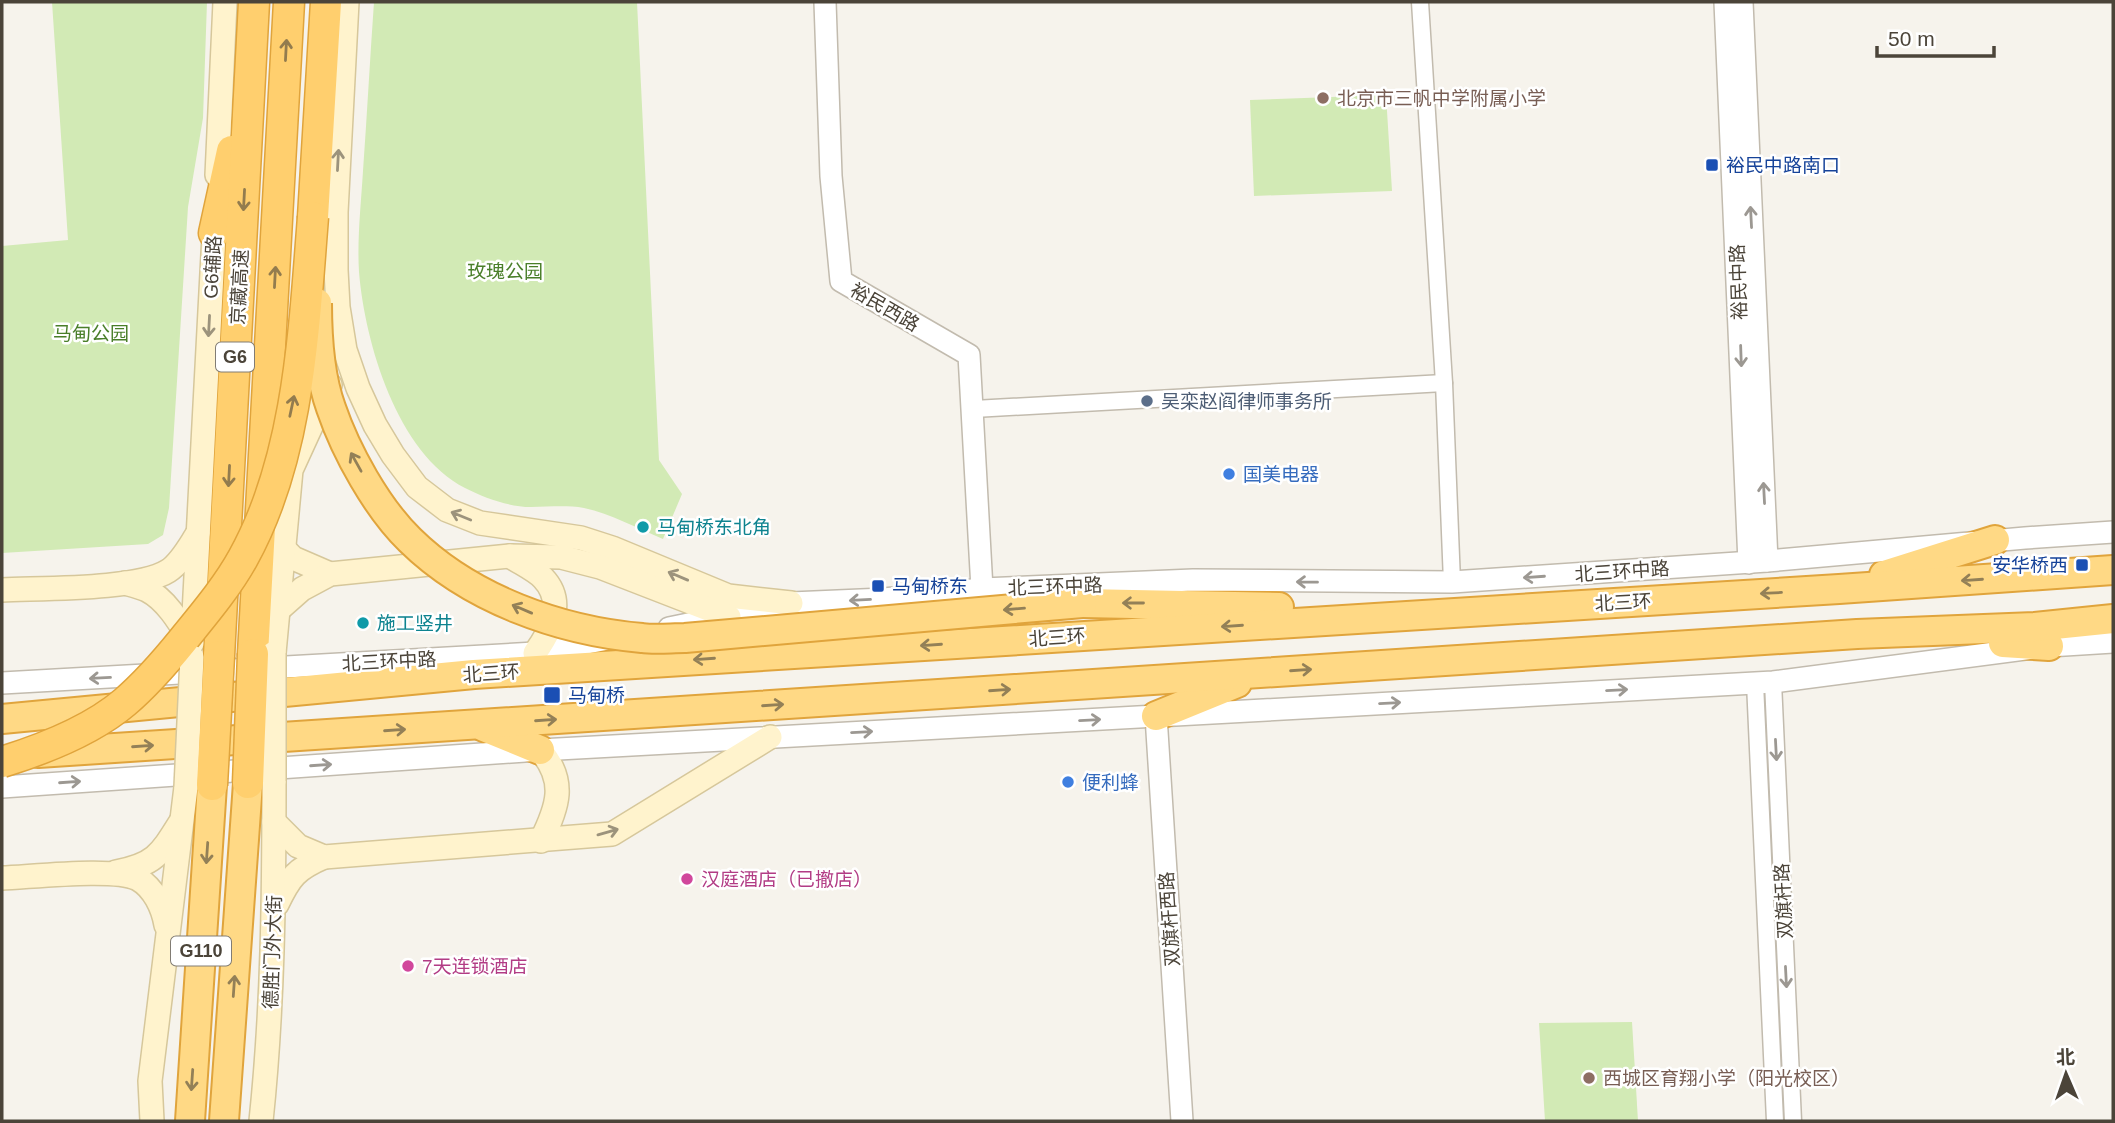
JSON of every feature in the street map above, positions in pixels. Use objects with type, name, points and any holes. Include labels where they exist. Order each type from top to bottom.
[{"type":"highway","name":"京藏高速","points":[[201,652],[252,58],[254,2]]},
{"type":"highway","name":"京藏高速","points":[[270,638],[267,419],[289,2]]},
{"type":"highway","points":[[326,2],[325,214],[317,343],[330,407],[353,456],[379,501],[410,540],[442,566],[481,591],[528,612],[583,629],[643,639],[685,638],[1082,603],[1190,603],[1446,612]]},
{"type":"highway","points":[[214,233],[252,58]]},
{"type":"highway","points":[[270,371],[325,214]]},
{"type":"highway","points":[[2,762],[47,746],[80,730],[125,702],[174,651],[210,607],[243,558],[268,502],[282,454],[325,214]]},
{"type":"highway","points":[[1839,589],[1995,540]]},
{"type":"highway","name":"北三环","points":[[2,719],[474,674],[2113,570]]},
{"type":"highway","points":[[2,755],[2113,619]]},
{"type":"highway","points":[[1857,634],[2049,646]]},
{"type":"highway","name":"G6","points":[[261,782],[270,638]]},
{"type":"highway","name":"G6","points":[[199,786],[201,652]]},
{"type":"highway","points":[[474,674],[535,653]]},
{"type":"highway","points":[[1156,716],[1261,673]]},
{"type":"highway","points":[[478,724],[540,750]]},
{"type":"highway","name":"德胜门外大街","points":[[225,1121],[261,782]]},
{"type":"highway","name":"G110","points":[[190,1121],[199,786]]},
{"type":"main road","name":"G6辅路","points":[[201,652],[198,533],[225,2]]},
{"type":"main road","points":[[347,2],[325,214],[336,270],[345,350],[358,388],[393,455],[417,487],[447,510],[480,523],[581,538],[728,596],[791,603]]},
{"type":"main road","points":[[270,638],[291,470],[345,350]]},
{"type":"main road","points":[[2,590],[125,583],[148,579],[169,571],[198,533]]},
{"type":"main road","points":[[283,548],[293,558],[330,574]]},
{"type":"main road","points":[[270,638],[302,589],[330,574],[510,556],[561,557],[600,567],[729,617]]},
{"type":"main road","points":[[510,556],[543,578],[554,597],[555,613],[551,632],[535,653]]},
{"type":"main road","points":[[125,583],[148,590],[169,610],[201,652]]},
{"type":"main road","points":[[274,909],[289,879],[304,865],[324,856],[612,834],[770,737]]},
{"type":"main road","points":[[540,750],[551,764],[557,782],[558,799],[541,841]]},
{"type":"main road","name":"德胜门外大街","points":[[261,782],[274,822],[274,909],[266,1075],[261,1121]]},
{"type":"main road","points":[[2,878],[109,873],[140,868],[156,856],[182,821],[199,786]]},
{"type":"main road","points":[[152,1121],[150,1081],[182,821]]},
{"type":"main road","points":[[274,822],[298,846],[324,856]]},
{"type":"main road","points":[[109,873],[129,875],[141,881],[155,895],[168,935]]},
{"type":"street","name":"裕民西路","points":[[825,2],[831,176],[841,281],[970,355],[982,589]]},
{"type":"street","points":[[1420,2],[1444,383],[1452,582]]},
{"type":"street","name":"裕民中路","points":[[1725,2],[1758,562]]},
{"type":"street","name":"裕民中路","points":[[1742,2],[1758,562]]},
{"type":"street","points":[[974,409],[1444,383]]},
{"type":"street","name":"北三环中路","points":[[2,683],[535,653],[791,603],[884,599],[982,589],[1194,580],[1452,582],[1758,562],[2113,532]]},
{"type":"street","points":[[2,786],[540,750],[1764,682],[2049,646],[2113,642]]},
{"type":"street","points":[[1764,682],[1775,1121]]},
{"type":"street","name":"双旗杆路","points":[[1764,682],[1793,1121]]},
{"type":"street","name":"双旗杆西路","points":[[1156,716],[1182,1121]]},
{"type":"green space","name":"马甸公园","points":[[52,2],[207,2],[203,118],[188,207],[169,508],[163,535],[148,544],[2,553],[2,246],[68,240]]},
{"type":"green space","name":"玫瑰公园","points":[[374,2],[637,2],[659,460],[682,494],[663,539],[584,508],[514,505],[473,492],[441,472],[403,423],[377,362],[362,300],[359,272],[358,247]]},
{"type":"green space","points":[[1386,95],[1392,191],[1254,196],[1250,100]]},
{"type":"green space","name":"西城区育翔小学（阳光校区）","points":[[1632,1022],[1638,1121],[1545,1121],[1539,1023]]},
{"type":"place","name":"北京市三帆中学附属小学","points":[[1323,98]]},
{"type":"place","name":"裕民中路南口","points":[[1712,165]]},
{"type":"place","name":"吴栾赵阎律师事务所","points":[[1147,401]]},
{"type":"place","name":"国美电器","points":[[1229,474]]},
{"type":"place","name":"马甸桥东北角","points":[[643,527]]},
{"type":"place","name":"安华桥西","points":[[2082,565]]},
{"type":"place","name":"马甸桥东","points":[[878,586]]},
{"type":"place","name":"施工竖井","points":[[363,623]]},
{"type":"place","name":"马甸桥","points":[[552,695]]},
{"type":"place","name":"便利蜂","points":[[1068,782]]},
{"type":"place","name":"汉庭酒店（已撤店）","points":[[687,879]]},
{"type":"place","name":"7天连锁酒店","points":[[408,966]]},
{"type":"place","name":"西城区育翔小学（阳光校区）","points":[[1589,1078]]}]
